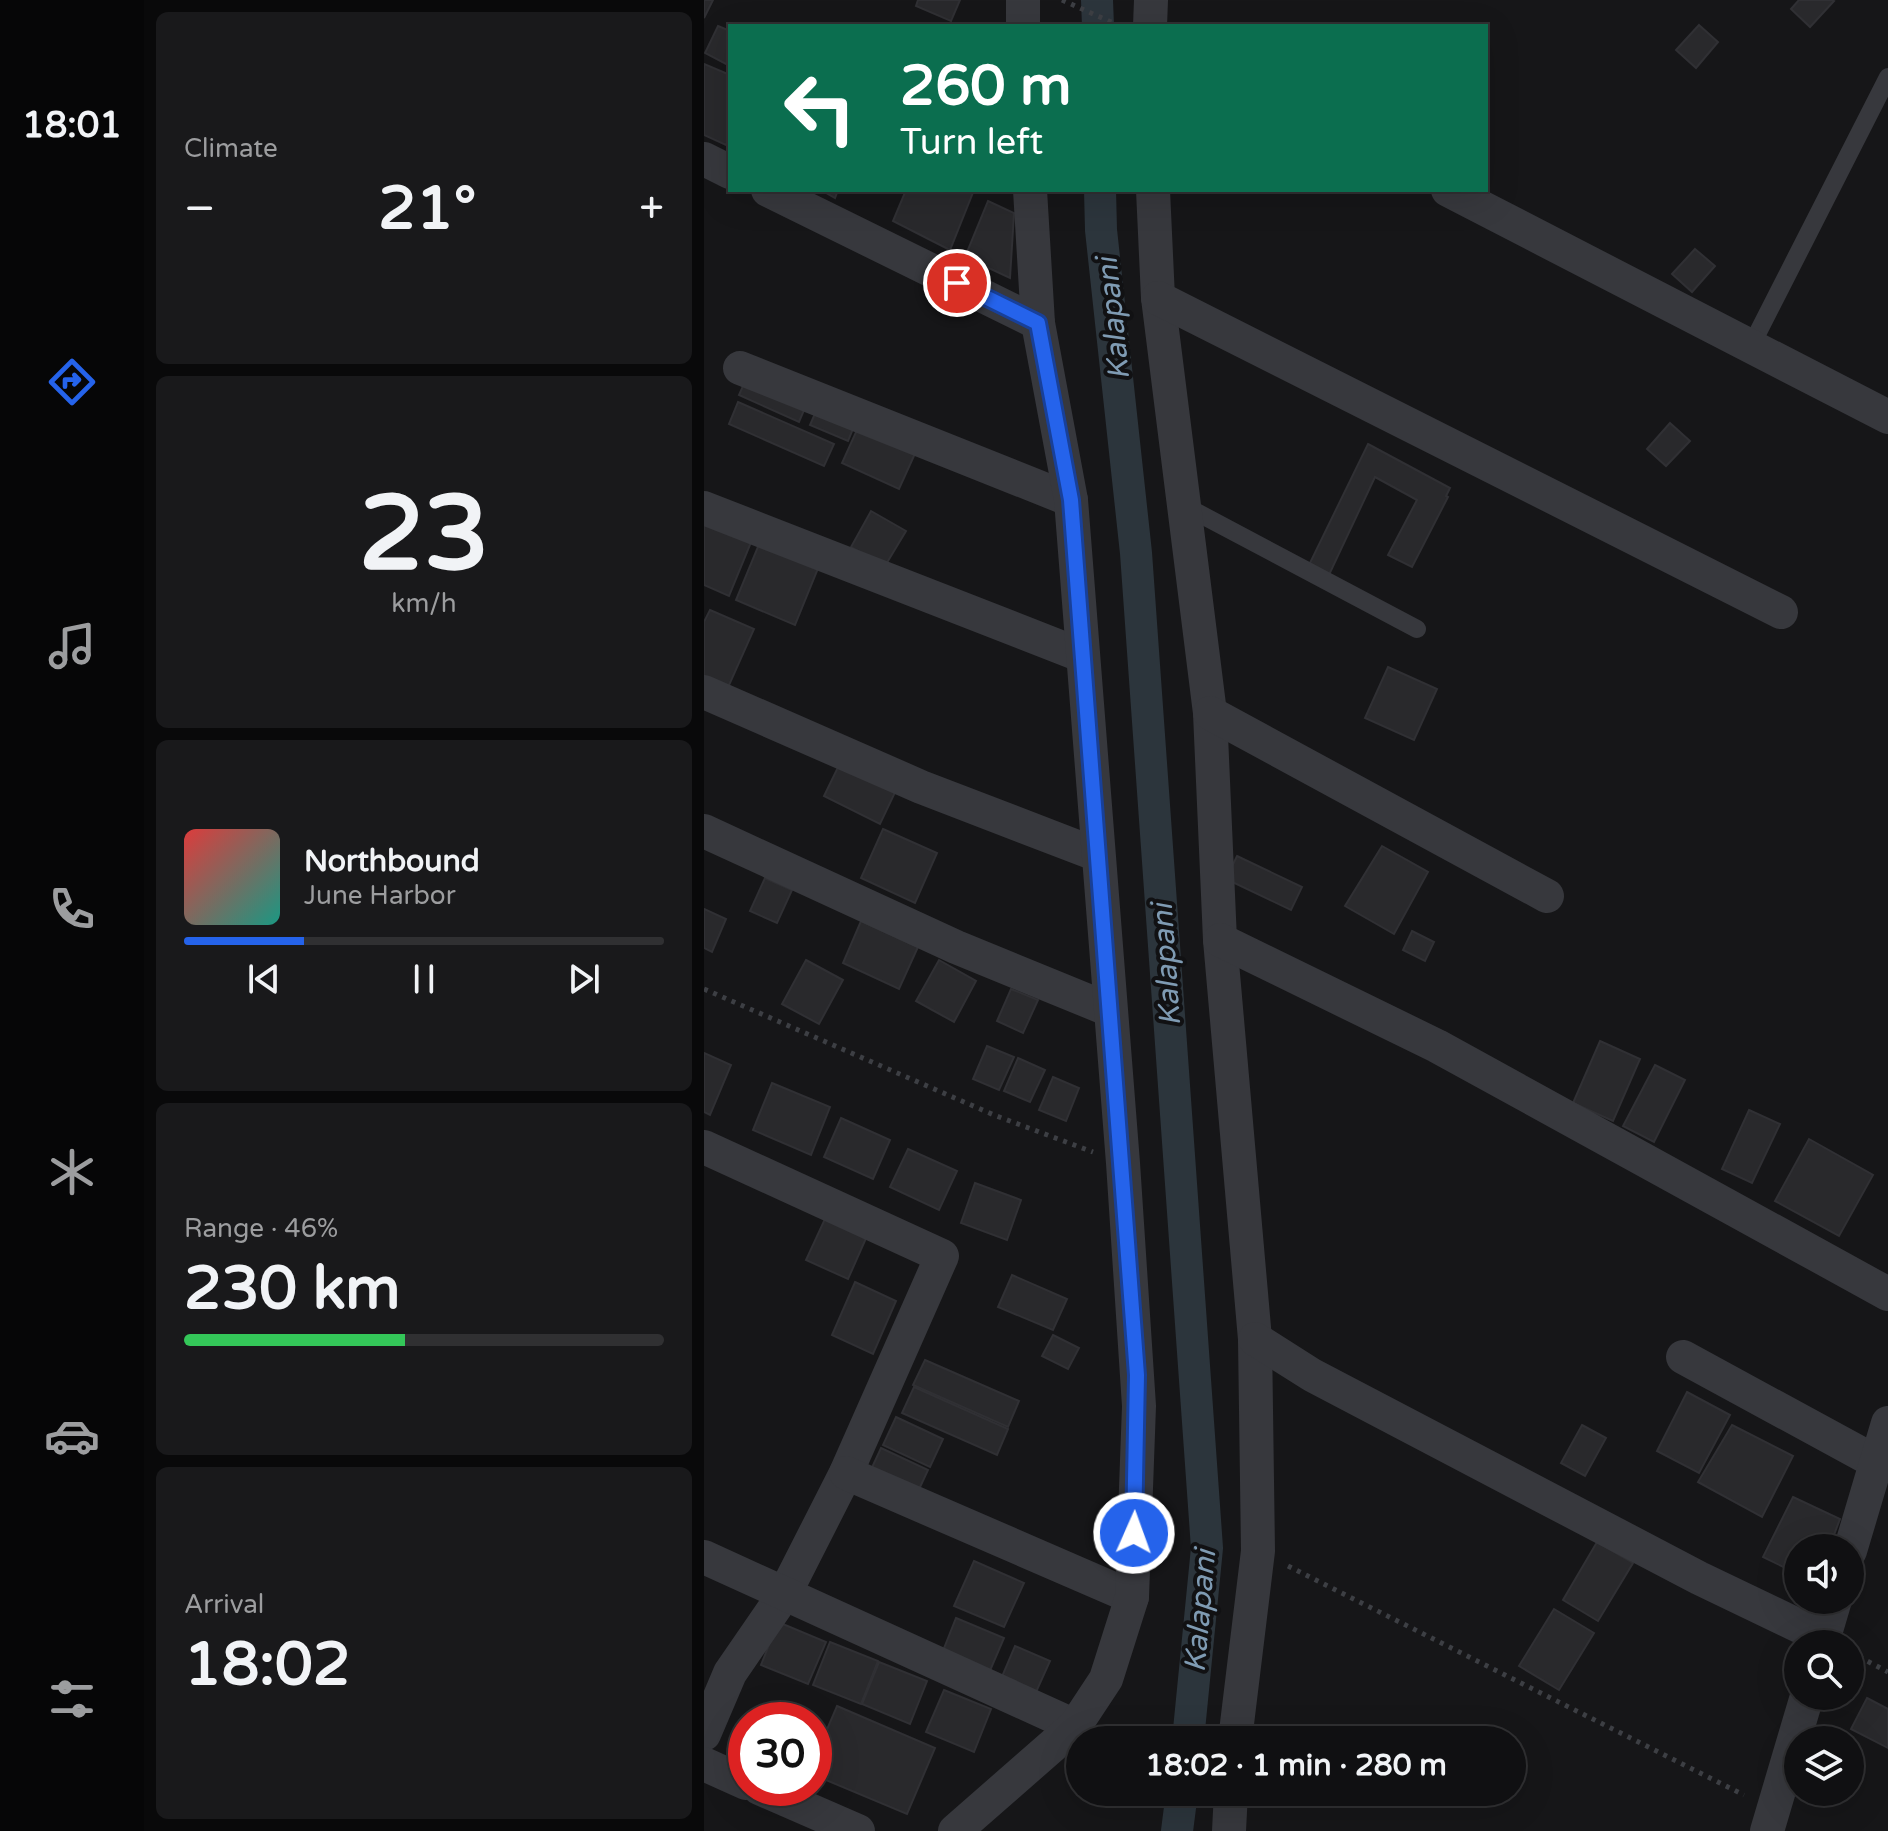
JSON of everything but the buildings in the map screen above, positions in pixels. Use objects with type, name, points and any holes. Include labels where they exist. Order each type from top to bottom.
[{"type":"street","points":[[1023,0],[1023,24]]},
{"type":"street","points":[[1150,24],[1151,0]]},
{"type":"street","points":[[704,159],[728,171]]},
{"type":"street","points":[[772,192],[1038,323]]},
{"type":"street","points":[[704,1557],[1075,1726],[1106,1679],[1132,1597],[1139,1406],[1123,1163],[1071,500],[1038,323],[1030,192]]},
{"type":"street","points":[[1153,192],[1158,298],[1210,713],[1220,940],[1255,1339],[1258,1551],[1237,1726]]},
{"type":"street","points":[[1452,192],[1752,344],[1888,417]]},
{"type":"street","points":[[1158,298],[1781,612]]},
{"type":"street","points":[[740,368],[1071,500]]},
{"type":"street","points":[[704,508],[1083,656]]},
{"type":"street","points":[[704,692],[921,787],[1098,855]]},
{"type":"street","points":[[1210,713],[1547,896]]},
{"type":"street","points":[[704,831],[956,947],[1110,1010]]},
{"type":"street","points":[[1220,940],[1437,1046],[1888,1294]]},
{"type":"street","points":[[704,1147],[942,1256],[846,1473],[785,1593],[730,1673],[704,1734]]},
{"type":"street","points":[[1255,1339],[1312,1375],[1802,1630]]},
{"type":"street","points":[[1683,1357],[1878,1482]]},
{"type":"street","points":[[1857,1534],[1878,1482],[1888,1423]]},
{"type":"street","points":[[846,1473],[1132,1597]]},
{"type":"street","points":[[1771,1825],[1803,1710]]},
{"type":"street","points":[[955,1831],[1066,1734]]},
{"type":"street","points":[[704,1764],[728,1775]]},
{"type":"street","points":[[800,1806],[858,1831]]},
{"type":"street","points":[[1229,1831],[1230,1806]]},
{"type":"lane","points":[[1752,344],[1888,77]]},
{"type":"lane","points":[[1185,506],[1417,629]]},
{"type":"path","points":[[1062,0],[1116,24]]},
{"type":"path","points":[[704,989],[994,1115],[1123,1163]]},
{"type":"path","points":[[1258,1551],[1771,1825]]},
{"type":"path","points":[[1864,1660],[1888,1672]]},
{"type":"waterway","name":"Kalapani","points":[[1097,0],[1098,24]]},
{"type":"waterway","name":"Kalapani","points":[[1100,192],[1101,230],[1136,553],[1207,1548],[1189,1726]]},
{"type":"waterway","name":"Kalapani","points":[[1177,1831],[1180,1806]]},
{"type":"route","points":[[957,283],[1038,323],[1071,500],[1139,1406],[1134,1533]]}]
